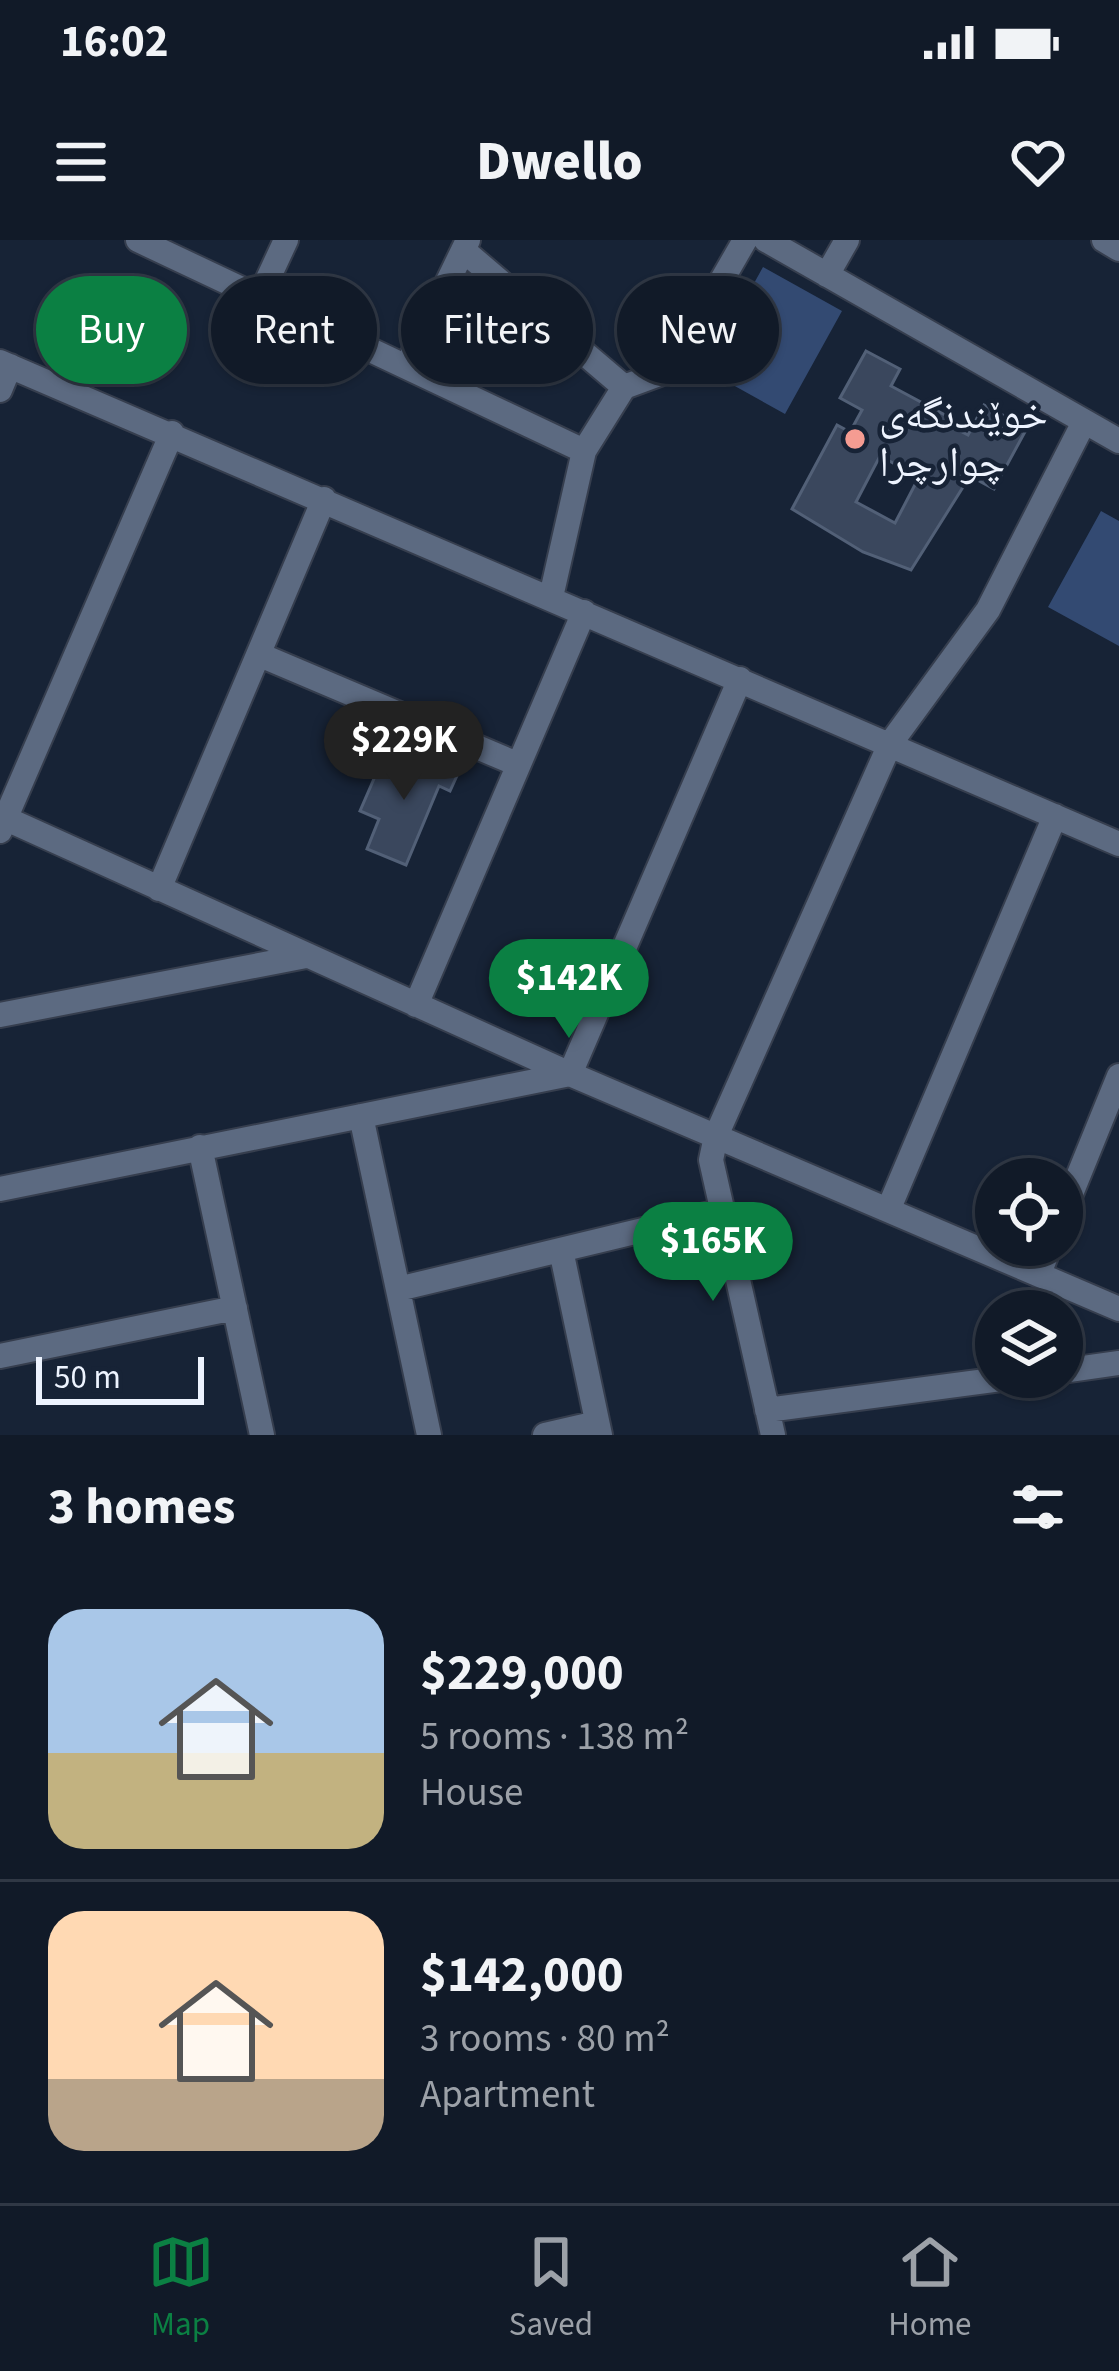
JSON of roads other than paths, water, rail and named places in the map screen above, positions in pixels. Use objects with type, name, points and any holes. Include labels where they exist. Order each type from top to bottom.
[{"type":"street","points":[[138,240],[216,276]]},
{"type":"street","points":[[269,276],[286,240]]},
{"type":"street","points":[[551,597],[584,451],[624,387],[670,370],[745,240]]},
{"type":"street","points":[[766,240],[1119,441]]},
{"type":"street","points":[[827,275],[848,240]]},
{"type":"street","points":[[1104,240],[1119,249]]},
{"type":"street","points":[[450,276],[465,245],[624,387]]},
{"type":"street","points":[[0,390],[5,364],[1119,844]]},
{"type":"street","points":[[448,384],[584,451]]},
{"type":"street","points":[[975,1385],[770,1423],[711,1160],[716,1136],[890,744],[988,610],[1084,422]]},
{"type":"street","points":[[172,433],[3,822],[569,1074],[1119,1310]]},
{"type":"street","points":[[159,889],[324,499]]},
{"type":"street","points":[[416,1005],[584,612]]},
{"type":"street","points":[[260,655],[518,764]]},
{"type":"street","points":[[569,1074],[740,679]]},
{"type":"street","points":[[889,1208],[1055,816]]},
{"type":"street","points":[[0,1015],[306,956]]},
{"type":"street","points":[[0,1190],[569,1074]]},
{"type":"street","points":[[1083,1164],[1119,1076]]},
{"type":"street","points":[[361,1116],[427,1434]]},
{"type":"street","points":[[200,1147],[262,1435]]},
{"type":"street","points":[[398,1288],[722,1211]]},
{"type":"street","points":[[545,1435],[598,1429],[561,1250]]},
{"type":"street","points":[[1039,1274],[1042,1266]]},
{"type":"street","points":[[0,1356],[235,1308]]},
{"type":"street","points":[[1083,1368],[1119,1363]]},
{"type":"place","name":"خوێندنگەی چوارچرا","points":[[855,439]]}]
